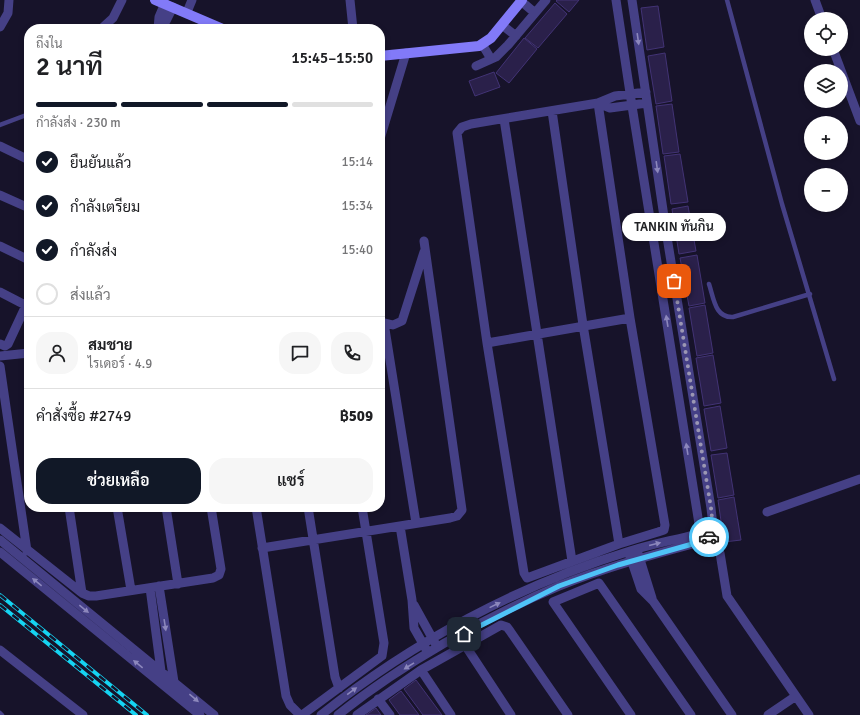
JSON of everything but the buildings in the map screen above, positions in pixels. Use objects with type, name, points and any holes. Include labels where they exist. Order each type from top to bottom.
[{"type":"street","points":[[0,27],[8,13],[9,0]]},
{"type":"street","points":[[106,24],[112,18],[122,0]]},
{"type":"street","points":[[187,12],[192,0]]},
{"type":"street","points":[[350,0],[352,24]]},
{"type":"street","points":[[385,55],[465,49],[482,44],[490,38],[521,0],[535,13]]},
{"type":"street","points":[[476,66],[496,57],[546,0]]},
{"type":"street","points":[[321,715],[364,682],[423,643],[523,592],[578,568],[633,550],[698,534],[700,530],[616,0]]},
{"type":"street","points":[[338,715],[386,680],[429,653],[528,601],[559,586],[635,560],[703,541],[708,538],[713,528],[632,0]]},
{"type":"street","points":[[815,0],[819,12]]},
{"type":"street","points":[[158,24],[159,17],[164,3],[212,24]]},
{"type":"street","points":[[502,24],[516,36]]},
{"type":"street","points":[[482,44],[491,59]]},
{"type":"street","points":[[385,122],[406,53]]},
{"type":"street","points":[[836,56],[860,121]]},
{"type":"street","points":[[598,103],[630,318],[665,525],[664,530],[619,544],[528,578],[525,577],[487,344],[457,133],[459,129],[466,126],[598,103],[615,96],[646,92]]},
{"type":"street","points":[[598,103],[610,108],[647,103]]},
{"type":"street","points":[[552,111],[583,325],[619,544]]},
{"type":"street","points":[[504,119],[572,561]]},
{"type":"street","points":[[0,146],[24,158]]},
{"type":"street","points":[[0,195],[24,206]]},
{"type":"street","points":[[654,239],[667,236]]},
{"type":"street","points":[[262,548],[457,516],[462,510],[424,241]]},
{"type":"street","points":[[0,246],[24,258]]},
{"type":"street","points":[[385,323],[393,325],[402,321],[425,251]]},
{"type":"street","points":[[0,292],[24,302]]},
{"type":"street","points":[[0,344],[5,346],[8,344],[24,312]]},
{"type":"street","points":[[487,344],[583,325],[630,318]]},
{"type":"street","points":[[385,340],[416,523]]},
{"type":"street","points":[[0,356],[24,354]]},
{"type":"street","points":[[0,366],[27,551]]},
{"type":"street","points":[[677,387],[691,385]]},
{"type":"street","points":[[767,512],[860,479]]},
{"type":"street","points":[[70,512],[82,593]]},
{"type":"street","points":[[118,512],[131,590]]},
{"type":"street","points":[[167,512],[178,584]]},
{"type":"street","points":[[0,528],[27,551],[82,593],[89,596],[96,596],[213,578],[219,574],[221,569],[212,512]]},
{"type":"street","points":[[257,512],[286,696],[290,705],[301,715],[382,656],[384,643],[363,512]]},
{"type":"street","points":[[309,512],[335,677],[339,688]]},
{"type":"street","points":[[700,525],[713,528]]},
{"type":"street","points":[[400,526],[412,600],[414,628],[429,653]]},
{"type":"street","points":[[0,540],[158,675]]},
{"type":"street","points":[[633,550],[635,560],[653,601],[732,715]]},
{"type":"street","points":[[0,552],[171,685],[214,715]]},
{"type":"street","points":[[720,553],[727,596],[809,715]]},
{"type":"street","points":[[631,715],[553,602],[599,583],[691,715]]},
{"type":"street","points":[[155,587],[158,675]]},
{"type":"street","points":[[155,587],[171,685],[200,715]]},
{"type":"street","points":[[523,592],[528,601]]},
{"type":"street","points":[[412,600],[439,648]]},
{"type":"street","points":[[357,715],[421,670],[501,625],[507,627],[568,715]]},
{"type":"street","points":[[464,645],[511,715]]},
{"type":"street","points":[[0,650],[83,715]]},
{"type":"street","points":[[421,670],[451,715]]},
{"type":"street","points":[[768,715],[796,696]]},
{"type":"street","points":[[378,699],[390,715]]},
{"type":"lane","points":[[727,0],[782,204],[810,294],[834,379]]},
{"type":"lane","points":[[0,125],[24,116]]},
{"type":"lane","points":[[709,284],[720,314],[725,318],[733,317],[810,294]]},
{"type":"railway","points":[[0,595],[147,715]]},
{"type":"railway","points":[[0,605],[136,715]]},
{"type":"way so far","points":[[674,281],[711,508],[713,528],[709,537]]},
{"type":"place","name":"TANKIN ทันกิน","points":[[674,281]]},
{"type":"route","points":[[464,634],[490,619],[559,586],[618,565],[703,541],[709,537]]}]
